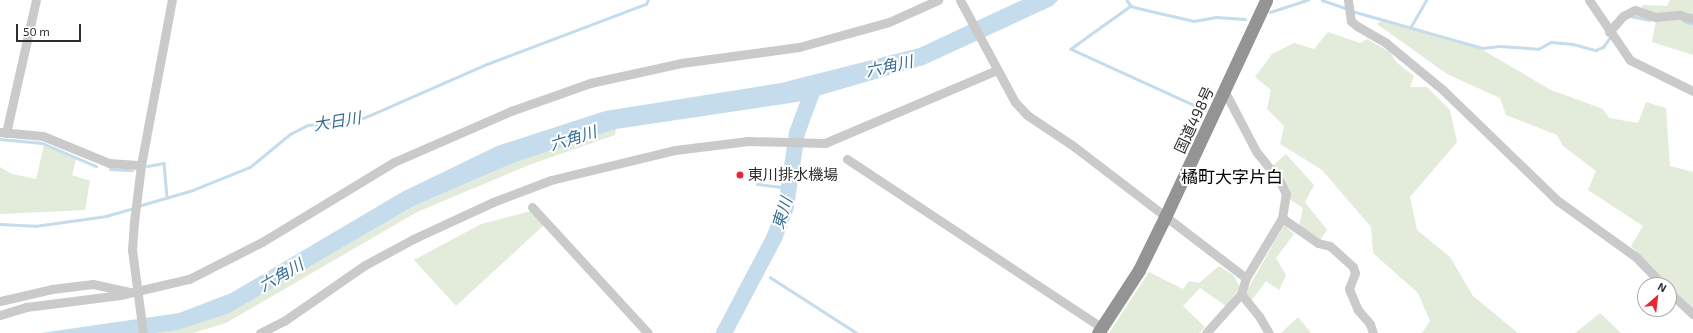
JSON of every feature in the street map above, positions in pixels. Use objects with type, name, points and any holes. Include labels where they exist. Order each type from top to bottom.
[{"type":"highway","name":"国道498号","points":[[1100,330],[1139,270],[1225,92],[1266,0]]},
{"type":"street","points":[[36,0],[3,133],[43,136],[109,163],[141,164]]},
{"type":"street","points":[[143,333],[134,292],[132,250],[135,212],[141,164],[172,0]]},
{"type":"street","points":[[0,315],[26,307],[120,295],[168,285],[200,274],[262,242],[394,162],[552,96],[590,83],[646,69],[799,46],[889,22],[938,0]]},
{"type":"street","points":[[960,0],[1015,102],[1027,115],[1072,145],[1246,278]]},
{"type":"street","points":[[1348,0],[1349,14],[1357,26],[1386,43],[1443,90],[1558,202],[1636,257],[1655,277]]},
{"type":"street","points":[[1589,0],[1612,36],[1630,60],[1640,67],[1693,91]]},
{"type":"street","points":[[1612,36],[1623,16],[1635,10],[1655,17],[1680,15],[1693,19]]},
{"type":"street","points":[[260,333],[284,321],[365,265],[493,202],[536,185],[624,161],[675,150],[748,140],[775,140],[810,144],[825,143],[996,68]]},
{"type":"street","points":[[1206,333],[1241,294],[1246,278],[1282,218],[1286,194],[1280,181],[1257,153],[1225,92]]},
{"type":"street","points":[[847,159],[1100,330]]},
{"type":"street","points":[[532,207],[648,333]]},
{"type":"street","points":[[1282,218],[1318,243],[1330,246],[1354,267],[1355,273],[1349,289],[1373,333]]},
{"type":"street","points":[[0,301],[52,289],[93,284],[134,292]]},
{"type":"street","points":[[1241,294],[1260,316],[1269,333]]},
{"type":"street","points":[[1677,299],[1693,314]]},
{"type":"green space","points":[[1670,0],[1693,0],[1693,55],[1652,42],[1657,15],[1640,9],[1643,5],[1667,6]]},
{"type":"green space","points":[[1384,19],[1481,49],[1551,90],[1603,109],[1609,118],[1638,123],[1646,102],[1666,108],[1670,166],[1693,172],[1693,311],[1677,294],[1677,277],[1661,277],[1631,246],[1643,226],[1588,190],[1596,171],[1563,146],[1557,135],[1506,115],[1500,98],[1447,74],[1377,24]]},
{"type":"green space","points":[[1328,32],[1360,43],[1367,39],[1390,52],[1396,62],[1414,76],[1410,87],[1427,87],[1450,110],[1457,142],[1410,197],[1417,230],[1450,257],[1473,296],[1518,333],[1422,333],[1430,321],[1418,293],[1373,253],[1371,227],[1322,170],[1280,144],[1284,126],[1267,109],[1271,90],[1255,77],[1272,54],[1294,43],[1314,49]]},
{"type":"green space","points":[[616,129],[615,135],[529,165],[417,212],[226,323],[193,333],[156,333],[178,330],[228,314],[414,206],[516,162]]},
{"type":"green space","points":[[44,145],[76,159],[72,175],[90,181],[85,210],[0,214],[0,167],[12,174],[36,179]]},
{"type":"green space","points":[[1286,154],[1314,185],[1305,202],[1327,230],[1320,240],[1299,227],[1303,208],[1289,199],[1285,179],[1272,166]]},
{"type":"green space","points":[[531,211],[544,225],[456,306],[414,260],[481,224]]},
{"type":"green space","points":[[1284,225],[1294,234],[1276,258],[1286,275],[1279,290],[1266,281],[1251,301],[1245,294]]},
{"type":"green space","points":[[1219,266],[1233,275],[1240,287],[1226,306],[1200,288],[1183,306],[1205,327],[1199,333],[1109,333],[1149,272],[1183,289],[1189,281],[1199,283]]},
{"type":"green space","points":[[1600,313],[1621,333],[1575,333]]},
{"type":"green space","points":[[1298,317],[1311,333],[1281,333]]},
{"type":"water","name":"六角川","points":[[1022,0],[1058,0],[1052,6],[924,65],[797,102],[616,129],[516,162],[414,206],[228,314],[178,330],[156,333],[41,333],[179,313],[231,293],[402,192],[497,146],[605,111],[781,83],[919,48]]},
{"type":"waterway","name":"大日川","points":[[138,206],[193,190],[250,167],[290,134],[308,125],[358,120],[487,64],[646,4],[648,0]]},
{"type":"waterway","points":[[1127,0],[1131,6],[1194,21],[1216,17],[1245,19]]},
{"type":"waterway","points":[[1270,12],[1308,0]]},
{"type":"waterway","points":[[1322,0],[1348,9]]},
{"type":"waterway","points":[[1410,28],[1426,0]]},
{"type":"waterway","points":[[1131,6],[1071,49],[1205,110]]},
{"type":"waterway","points":[[1352,11],[1483,48],[1499,46],[1538,49],[1551,42],[1573,44],[1596,50],[1603,47],[1611,36]]},
{"type":"waterway","points":[[1631,16],[1650,20]]},
{"type":"waterway","points":[[1684,21],[1693,24]]},
{"type":"waterway","name":"東川","points":[[724,333],[774,238],[786,206],[797,133],[815,84]]},
{"type":"waterway","points":[[0,139],[42,143],[96,166]]},
{"type":"waterway","points":[[147,166],[164,163],[167,198]]},
{"type":"waterway","points":[[110,169],[132,170]]},
{"type":"waterway","points":[[757,184],[789,188]]},
{"type":"waterway","name":"大日川","points":[[0,224],[35,226],[106,216],[134,208]]},
{"type":"waterway","points":[[770,277],[857,333]]},
{"type":"place","name":"東川排水機場","points":[[740,175]]},
{"type":"district","name":"橘町大字片白","points":[[1232,177]]}]
